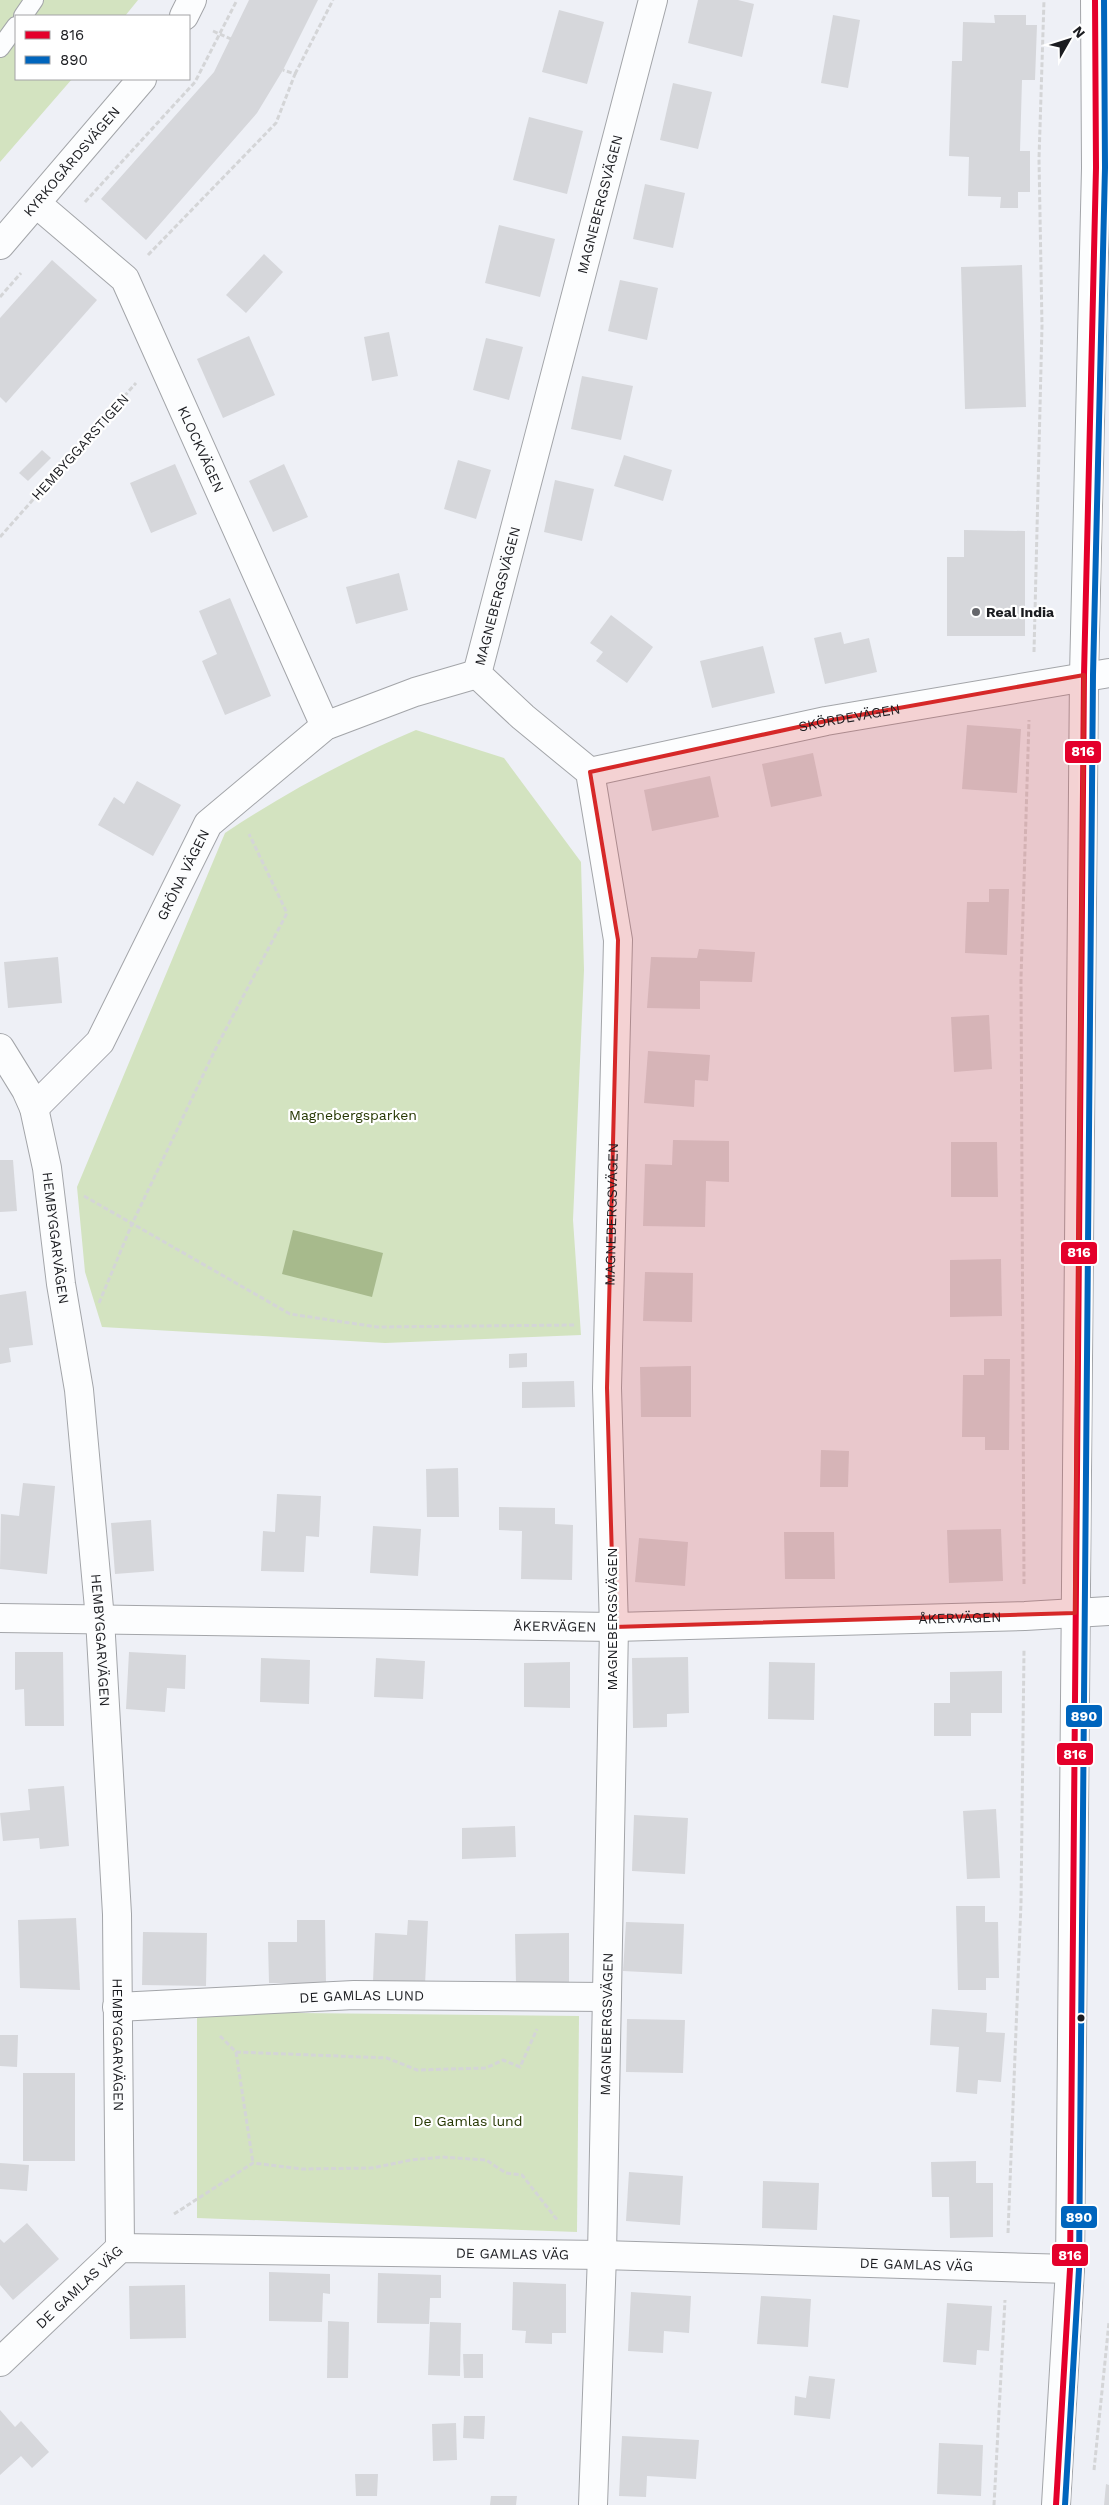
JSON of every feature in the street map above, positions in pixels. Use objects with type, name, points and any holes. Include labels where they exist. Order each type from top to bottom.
[{"type":"street","points":[[184,15],[192,0]]},
{"type":"street","name":"MAGNEBERGSVÄGEN","points":[[593,2505],[593,2255],[607,1997],[614,1627],[607,1388],[618,940],[590,772],[523,716],[477,674],[653,0]]},
{"type":"street","points":[[1056,2505],[1070,2269],[1075,1613],[1096,674],[1096,0]]},
{"type":"street","name":"KYRKOGÅRDSVÄGEN","points":[[0,245],[141,80]]},
{"type":"street","name":"KLOCKVÄGEN","points":[[37,204],[125,279],[325,726]]},
{"type":"street","name":"GRÖNA VÄGEN","points":[[34,1108],[100,1042],[208,824],[325,726],[415,692],[477,674]]},
{"type":"street","name":"SKÖRDEVÄGEN","points":[[590,772],[826,720],[1096,674]]},
{"type":"street","name":"HEMBYGGARVÄGEN","points":[[0,1048],[26,1090],[34,1108],[48,1176],[61,1284],[79,1390],[100,1619],[118,1914],[117,2007],[120,2248]]},
{"type":"street","name":"ÅKERVÄGEN","points":[[0,1618],[614,1627],[1109,1611]]},
{"type":"street","name":"DE GAMLAS LUND","points":[[117,2007],[354,1995],[607,1997]]},
{"type":"street","name":"DE GAMLAS VÄG","points":[[0,2362],[120,2248],[593,2255],[1070,2269]]},
{"type":"lane","points":[[24,15],[34,0]]},
{"type":"lane","points":[[0,48],[15,27]]},
{"type":"path","points":[[63,226],[195,82],[236,0]]},
{"type":"path","points":[[125,279],[276,123],[296,74],[333,0]]},
{"type":"path","points":[[1030,686],[1036,626],[1042,326],[1039,160],[1044,0]]},
{"type":"path","points":[[284,70],[296,74]]},
{"type":"path","points":[[0,297],[25,269]]},
{"type":"path","name":"HEMBYGGARSTIGEN","points":[[0,537],[160,356]]},
{"type":"path","points":[[71,1341],[102,1298],[132,1224],[216,1048],[287,913],[233,802]]},
{"type":"path","points":[[48,1176],[290,1314],[377,1327],[609,1325]]},
{"type":"path","points":[[236,2052],[387,2058],[417,2070],[486,2068],[503,2060],[520,2067],[552,1996]]},
{"type":"path","points":[[186,2003],[236,2052],[253,2163]]},
{"type":"path","points":[[170,2216],[253,2163],[302,2168],[372,2168],[411,2160],[442,2157],[486,2160],[506,2173],[522,2174],[593,2255]]},
{"type":"path","points":[[1094,2476],[1109,2322]]},
{"type":"highlighted area","points":[[1084,675],[1075,1613],[614,1627],[607,1388],[618,940],[590,772],[826,721]]},
{"type":"green space","points":[[0,0],[138,0],[126,15],[15,15],[15,80],[71,80],[0,162]]},
{"type":"green space","name":"Magnebergsparken","points":[[416,730],[504,758],[581,862],[584,970],[573,1220],[581,1335],[385,1343],[102,1327],[85,1272],[77,1187],[225,833],[318,777]]},
{"type":"green space","name":"De Gamlas lund","points":[[197,2012],[579,2016],[577,2232],[197,2218]]},
{"type":"shaded area","points":[[293,1230],[383,1253],[372,1297],[282,1274]]},
{"type":"building","points":[[249,0],[318,0],[283,70],[257,113],[146,240],[101,199],[214,72]]},
{"type":"building","points":[[698,0],[738,0],[754,4],[742,57],[688,43]]},
{"type":"building","points":[[559,10],[604,22],[587,84],[542,72]]},
{"type":"building","points":[[833,15],[860,20],[848,88],[821,83]]},
{"type":"building","points":[[994,15],[1026,15],[1026,25],[1037,25],[1035,80],[1022,80],[1020,151],[1030,151],[1030,192],[1018,192],[1018,208],[1000,208],[1001,197],[968,196],[969,157],[949,156],[952,61],[962,61],[963,22],[995,23]]},
{"type":"building","points":[[673,83],[712,92],[698,149],[660,140]]},
{"type":"building","points":[[529,117],[583,131],[567,194],[513,180]]},
{"type":"building","points":[[645,184],[685,193],[673,248],[633,239]]},
{"type":"building","points":[[499,225],[555,239],[540,297],[485,283]]},
{"type":"building","points":[[264,254],[283,272],[246,313],[226,295]]},
{"type":"building","points":[[52,260],[97,300],[6,403],[0,397],[0,318]]},
{"type":"building","points":[[1022,265],[1026,407],[965,409],[961,267]]},
{"type":"building","points":[[620,280],[658,288],[647,340],[608,331]]},
{"type":"building","points":[[389,332],[398,376],[372,381],[364,337]]},
{"type":"building","points":[[249,336],[275,395],[223,418],[197,359]]},
{"type":"building","points":[[486,338],[523,347],[509,400],[473,390]]},
{"type":"building","points":[[582,376],[633,386],[621,440],[571,429]]},
{"type":"building","points":[[42,450],[51,458],[28,481],[19,473]]},
{"type":"building","points":[[624,455],[672,470],[663,501],[614,486]]},
{"type":"building","points":[[458,460],[491,470],[476,519],[444,509]]},
{"type":"building","points":[[175,464],[197,514],[151,533],[130,483]]},
{"type":"building","points":[[284,464],[308,517],[273,532],[249,481]]},
{"type":"building","points":[[555,480],[594,489],[582,541],[544,532]]},
{"type":"building","points":[[964,530],[1025,531],[1025,636],[947,636],[947,557],[964,557]]},
{"type":"building","points":[[399,573],[408,610],[356,624],[346,587]]},
{"type":"building","points":[[230,598],[271,696],[225,715],[202,661],[217,654],[199,611]]},
{"type":"building","points":[[611,615],[653,647],[627,683],[596,661],[603,652],[590,643]]},
{"type":"building","points":[[841,632],[844,644],[869,638],[877,672],[825,684],[814,638]]},
{"type":"building","points":[[763,646],[775,693],[712,708],[700,661]]},
{"type":"building","points":[[967,725],[1021,729],[1017,793],[962,789]]},
{"type":"building","points":[[813,753],[822,796],[771,807],[762,764]]},
{"type":"building","points":[[710,776],[719,817],[652,831],[644,790]]},
{"type":"building","points":[[137,781],[181,805],[153,856],[98,825],[114,797],[124,804]]},
{"type":"building","points":[[989,889],[1009,889],[1007,955],[965,953],[967,902],[989,902]]},
{"type":"building","points":[[699,949],[755,952],[752,982],[700,981],[700,1009],[647,1008],[651,957],[697,958]]},
{"type":"building","points":[[58,957],[62,1003],[8,1008],[4,962]]},
{"type":"building","points":[[989,1015],[992,1069],[954,1072],[951,1017]]},
{"type":"building","points":[[648,1051],[710,1055],[708,1081],[695,1080],[694,1107],[644,1103]]},
{"type":"building","points":[[673,1140],[729,1141],[729,1182],[706,1181],[705,1227],[643,1226],[645,1164],[672,1165]]},
{"type":"building","points":[[951,1142],[997,1142],[998,1197],[951,1197]]},
{"type":"building","points":[[0,1160],[13,1160],[17,1211],[0,1212]]},
{"type":"building","points":[[1001,1259],[1002,1316],[950,1317],[950,1260]]},
{"type":"building","points":[[645,1272],[693,1273],[692,1322],[643,1321]]},
{"type":"building","points":[[26,1291],[33,1345],[9,1348],[11,1362],[0,1364],[0,1295]]},
{"type":"building","points":[[527,1353],[527,1367],[509,1368],[509,1354]]},
{"type":"building","points":[[984,1359],[1010,1359],[1009,1450],[985,1450],[985,1437],[962,1437],[963,1375],[984,1375]]},
{"type":"building","points":[[691,1366],[691,1417],[641,1417],[640,1367]]},
{"type":"building","points":[[574,1381],[575,1407],[522,1408],[522,1382]]},
{"type":"building","points":[[821,1450],[849,1451],[848,1487],[820,1487]]},
{"type":"building","points":[[458,1468],[459,1517],[427,1517],[426,1469]]},
{"type":"building","points":[[23,1483],[55,1486],[47,1574],[0,1569],[1,1514],[19,1516]]},
{"type":"building","points":[[277,1494],[321,1496],[319,1537],[306,1536],[304,1572],[261,1571],[263,1531],[275,1532]]},
{"type":"building","points":[[499,1507],[555,1508],[555,1524],[573,1525],[572,1580],[521,1579],[522,1531],[499,1530]]},
{"type":"building","points":[[151,1520],[154,1571],[115,1574],[111,1523]]},
{"type":"building","points":[[373,1526],[421,1529],[418,1576],[370,1573]]},
{"type":"building","points":[[1001,1529],[1003,1581],[949,1583],[947,1530]]},
{"type":"building","points":[[784,1532],[834,1532],[835,1579],[785,1579]]},
{"type":"building","points":[[639,1538],[688,1542],[685,1586],[635,1582]]},
{"type":"building","points":[[15,1652],[63,1652],[64,1726],[25,1726],[24,1689],[15,1690]]},
{"type":"building","points":[[129,1652],[186,1655],[185,1689],[167,1688],[165,1712],[126,1709]]},
{"type":"building","points":[[688,1657],[689,1713],[667,1714],[667,1727],[633,1728],[632,1658]]},
{"type":"building","points":[[261,1658],[310,1660],[309,1704],[260,1702]]},
{"type":"building","points":[[376,1658],[425,1661],[423,1699],[374,1697]]},
{"type":"building","points":[[570,1662],[570,1708],[524,1707],[524,1663]]},
{"type":"building","points":[[769,1662],[815,1663],[814,1720],[768,1719]]},
{"type":"building","points":[[1002,1671],[1002,1713],[971,1713],[971,1736],[934,1736],[934,1703],[950,1703],[950,1672]]},
{"type":"building","points":[[64,1786],[69,1846],[40,1849],[39,1838],[3,1841],[0,1813],[30,1810],[28,1789]]},
{"type":"building","points":[[996,1809],[1000,1878],[967,1879],[963,1811]]},
{"type":"building","points":[[634,1815],[688,1818],[685,1874],[632,1871]]},
{"type":"building","points":[[515,1826],[516,1857],[462,1859],[462,1828]]},
{"type":"building","points":[[956,1906],[985,1906],[985,1922],[998,1922],[999,1978],[986,1978],[986,1990],[958,1990]]},
{"type":"building","points":[[76,1918],[80,1990],[20,1988],[18,1920]]},
{"type":"building","points":[[297,1920],[325,1920],[326,1983],[269,1983],[268,1942],[297,1942]]},
{"type":"building","points":[[408,1920],[428,1921],[425,1985],[373,1982],[375,1933],[407,1935]]},
{"type":"building","points":[[626,1922],[684,1924],[682,1974],[623,1971]]},
{"type":"building","points":[[143,1932],[207,1933],[206,1986],[142,1985]]},
{"type":"building","points":[[569,1933],[569,1983],[516,1984],[515,1934]]},
{"type":"building","points":[[932,2009],[987,2013],[986,2032],[1005,2033],[1001,2082],[978,2080],[977,2094],[956,2092],[959,2047],[930,2045]]},
{"type":"building","points":[[627,2019],[685,2020],[683,2073],[626,2072]]},
{"type":"building","points":[[0,2035],[18,2035],[17,2067],[0,2066]]},
{"type":"building","points":[[23,2073],[75,2073],[75,2161],[23,2161]]},
{"type":"building","points":[[976,2161],[976,2183],[993,2183],[993,2237],[950,2238],[949,2197],[932,2197],[931,2162]]},
{"type":"building","points":[[0,2163],[29,2165],[27,2191],[0,2189]]},
{"type":"building","points":[[629,2172],[683,2176],[680,2225],[626,2221]]},
{"type":"building","points":[[763,2181],[819,2183],[817,2230],[762,2228]]},
{"type":"building","points":[[27,2223],[59,2259],[13,2300],[0,2285],[0,2239],[4,2243]]},
{"type":"building","points":[[269,2272],[330,2274],[330,2294],[323,2293],[322,2322],[269,2321]]},
{"type":"building","points":[[378,2273],[441,2275],[441,2298],[430,2298],[429,2324],[377,2323]]},
{"type":"building","points":[[513,2282],[566,2284],[566,2333],[552,2333],[552,2344],[525,2343],[526,2331],[512,2330]]},
{"type":"building","points":[[185,2285],[186,2338],[130,2339],[129,2286]]},
{"type":"building","points":[[631,2292],[691,2296],[689,2333],[664,2331],[663,2353],[628,2351]]},
{"type":"building","points":[[761,2296],[811,2299],[808,2347],[757,2344]]},
{"type":"building","points":[[947,2303],[992,2306],[989,2351],[977,2350],[976,2365],[943,2362]]},
{"type":"building","points":[[328,2321],[349,2322],[348,2378],[327,2378]]},
{"type":"building","points":[[430,2322],[461,2323],[460,2376],[428,2375]]},
{"type":"building","points":[[463,2354],[483,2354],[483,2378],[464,2378]]},
{"type":"building","points":[[809,2376],[835,2379],[830,2419],[794,2415],[795,2396],[806,2398]]},
{"type":"building","points":[[0,2410],[15,2427],[21,2421],[49,2452],[32,2468],[21,2456],[0,2475]]},
{"type":"building","points":[[464,2416],[485,2416],[484,2439],[463,2438]]},
{"type":"building","points":[[456,2423],[457,2460],[433,2461],[432,2424]]},
{"type":"building","points":[[622,2436],[699,2440],[696,2479],[647,2476],[646,2497],[619,2496]]},
{"type":"building","points":[[939,2443],[983,2445],[981,2496],[937,2494]]},
{"type":"building","points":[[355,2474],[378,2474],[377,2496],[356,2496]]},
{"type":"building","points":[[1106,2484],[1109,2485],[1109,2505],[1104,2505]]},
{"type":"building","points":[[491,2496],[517,2496],[516,2505],[490,2505]]},
{"type":"transit line","name":"816","points":[[1056,2505],[1070,2269],[1084,675],[1096,168],[1095,0]]},
{"type":"transit line","name":"890","points":[[1065,2505],[1079,2269],[1093,675],[1105,168],[1104,0]]},
{"type":"place","name":"Real India","points":[[976,612]]}]
